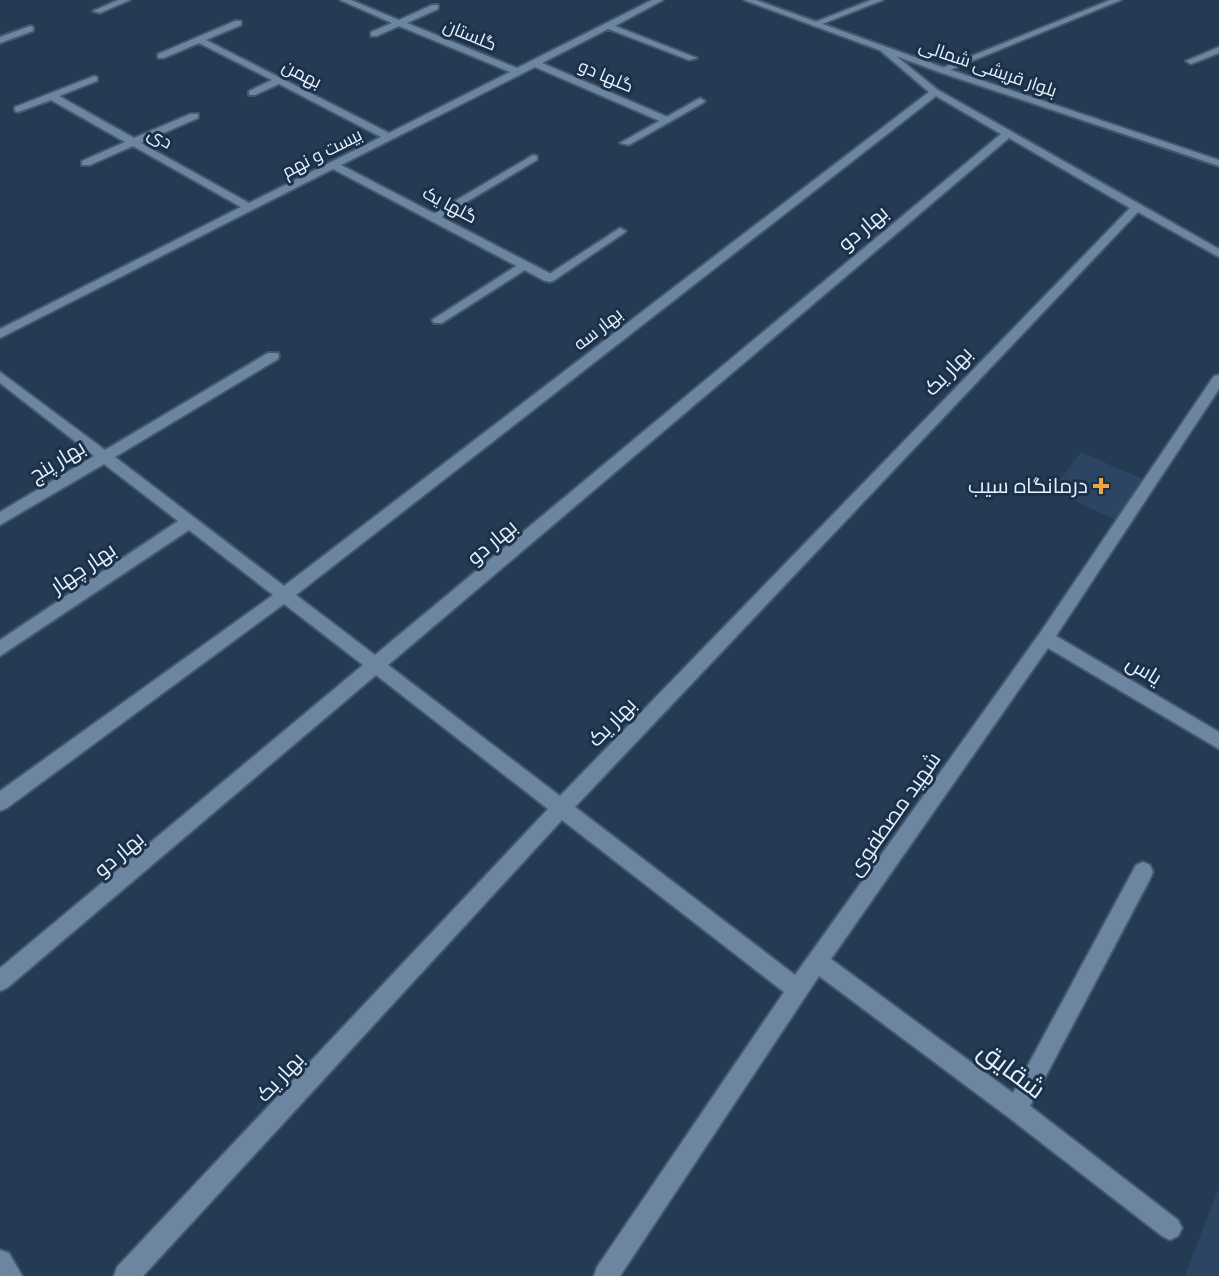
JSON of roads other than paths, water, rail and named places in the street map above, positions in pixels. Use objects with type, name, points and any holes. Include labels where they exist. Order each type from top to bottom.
[{"type":"street","points":[[97,11],[126,0]]},
{"type":"street","name":"گلستان","points":[[344,0],[518,72]]},
{"type":"street","name":"بیست و نهم","points":[[0,334],[659,0]]},
{"type":"street","name":"بلوار قریشی شمالی","points":[[748,0],[942,70],[1219,163]]},
{"type":"street","points":[[814,24],[879,0]]},
{"type":"street","points":[[942,70],[1117,0]]},
{"type":"street","points":[[374,34],[435,7]]},
{"type":"street","points":[[161,56],[238,23]]},
{"type":"street","points":[[608,26],[692,58]]},
{"type":"street","points":[[0,40],[30,29]]},
{"type":"street","name":"بهمن","points":[[200,40],[389,137]]},
{"type":"street","points":[[885,50],[935,92],[1219,254]]},
{"type":"street","points":[[1191,61],[1218,52]]},
{"type":"street","name":"گلها دو","points":[[534,63],[666,120]]},
{"type":"street","points":[[18,109],[94,80]]},
{"type":"street","points":[[252,93],[278,81]]},
{"type":"street","name":"بهار سه","points":[[0,802],[284,596],[935,92]]},
{"type":"street","name":"دی","points":[[53,97],[250,208]]},
{"type":"street","points":[[625,143],[700,101]]},
{"type":"street","points":[[86,163],[194,116]]},
{"type":"street","name":"بهار دو","points":[[0,981],[1009,133]]},
{"type":"street","points":[[434,217],[533,158]]},
{"type":"street","name":"گلها یک","points":[[333,165],[549,278],[620,231]]},
{"type":"street","name":"بهار یک","points":[[126,1276],[560,809],[1138,206]]},
{"type":"street","points":[[438,320],[524,265]]},
{"type":"street","name":"بهار پنج","points":[[0,519],[273,356]]},
{"type":"street","points":[[0,376],[798,990]]},
{"type":"street","name":"شهید مصطفوی","points":[[606,1276],[817,961],[1046,638],[1219,379]]},
{"type":"street","name":"بهار چهار","points":[[0,649],[189,522]]},
{"type":"street","name":"یاس","points":[[1046,638],[1219,741]]},
{"type":"street","points":[[1016,1108],[1143,872]]},
{"type":"street","name":"شقایق","points":[[817,961],[1016,1108],[1170,1228]]},
{"type":"street","points":[[0,1262],[10,1276]]},
{"type":"place","name":"درمانگاه سیب","points":[[1101,486]]}]
